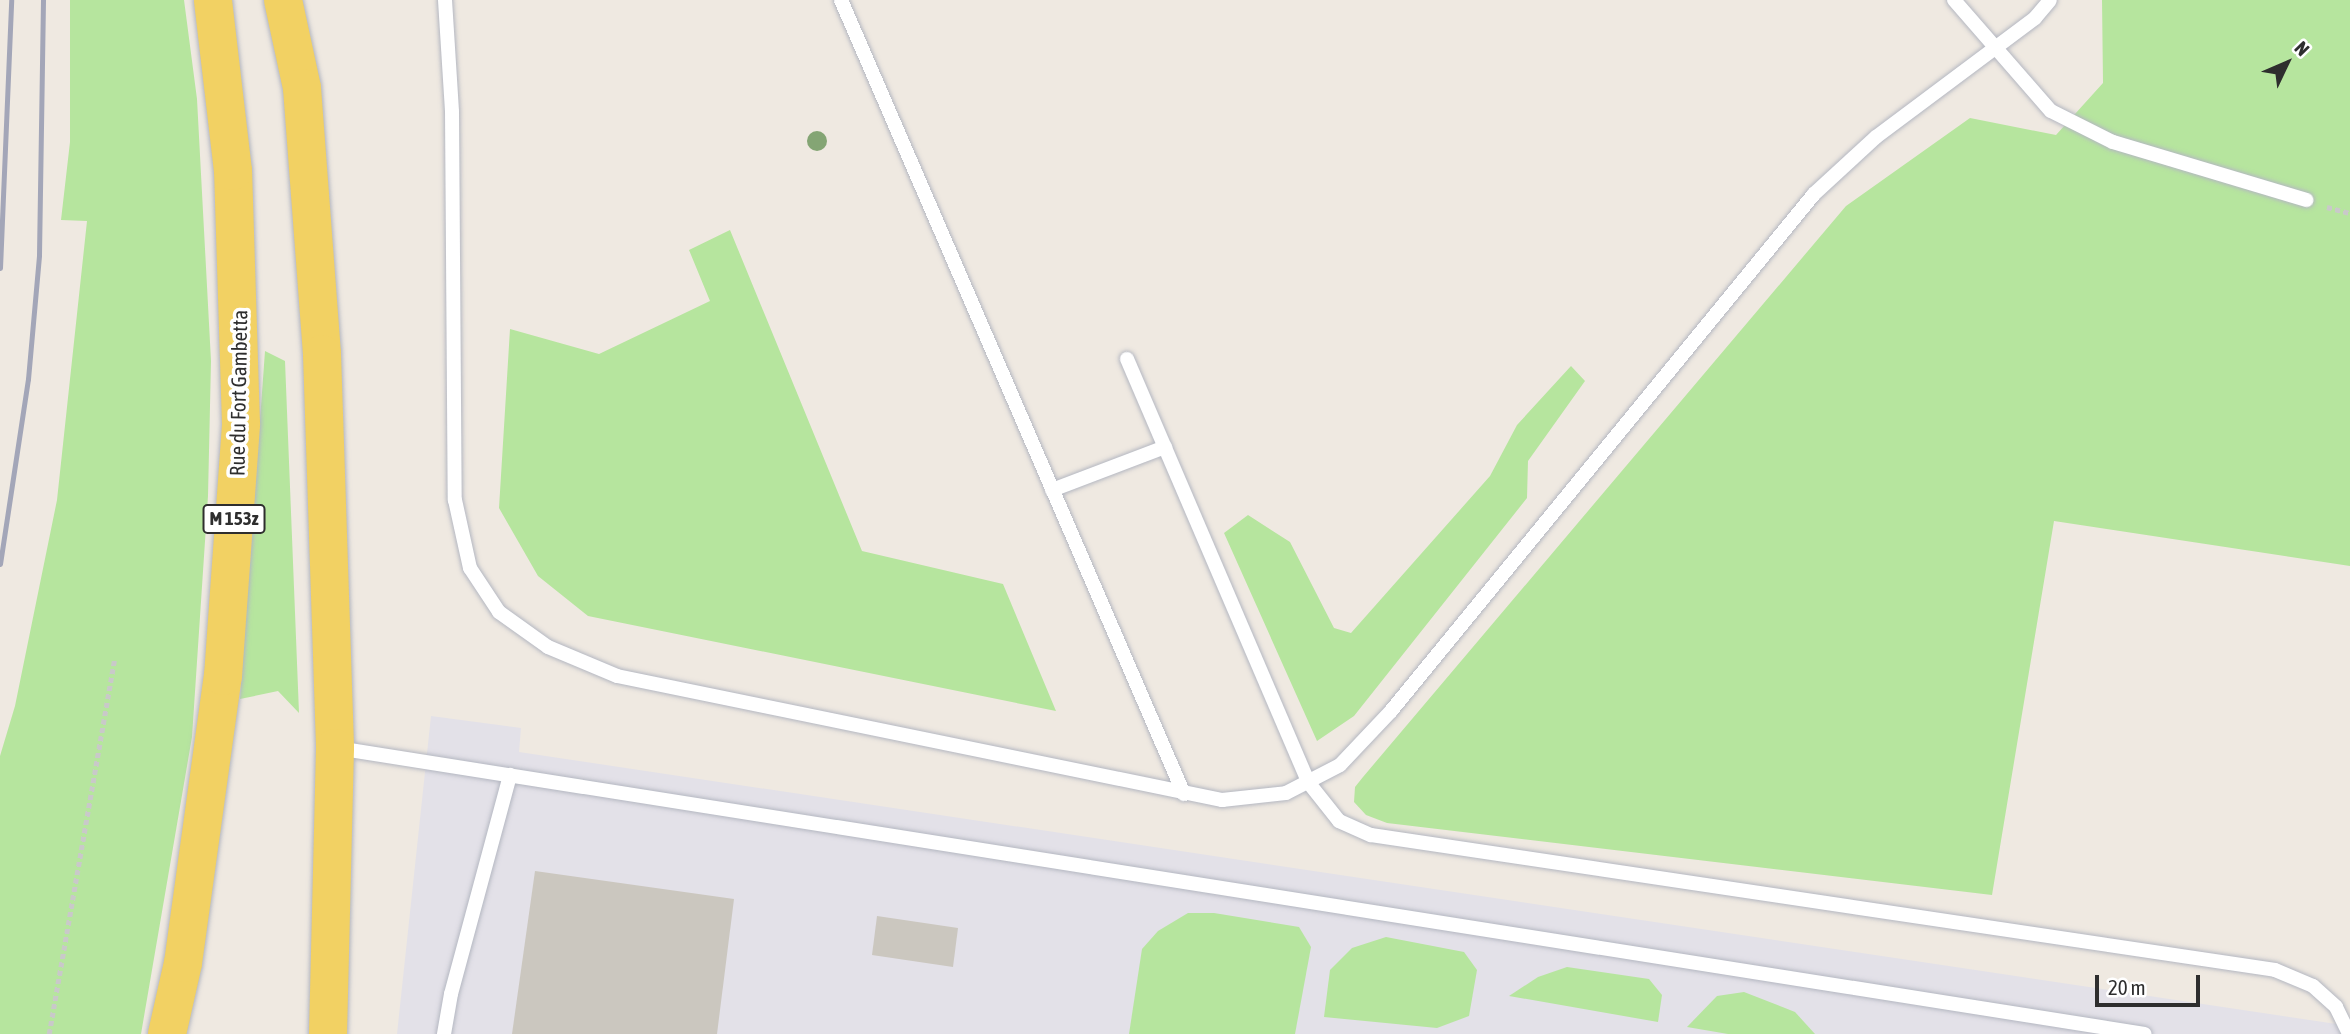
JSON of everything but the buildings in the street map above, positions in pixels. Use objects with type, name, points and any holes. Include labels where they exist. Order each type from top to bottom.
[{"type":"main road","name":"Rue du Fort Gambetta","points":[[167,1034],[183,963],[223,676],[241,424],[233,171],[214,0]]},
{"type":"main road","points":[[283,0],[302,88],[322,354],[335,748],[328,1034]]},
{"type":"lane","points":[[445,0],[452,112],[455,500],[470,568],[499,612],[548,647],[617,676],[1222,800],[1286,793],[1340,765],[1391,711],[1814,194],[1876,137],[1996,48],[2050,0]]},
{"type":"lane","points":[[841,0],[1184,794]]},
{"type":"lane","points":[[1954,0],[2051,111],[2113,142],[2306,200]]},
{"type":"lane","points":[[1127,359],[1308,782],[1339,821],[1371,835],[2275,970],[2312,986],[2336,1007],[2349,1034]]},
{"type":"lane","points":[[1052,490],[1165,447]]},
{"type":"lane","points":[[335,748],[2145,1034]]},
{"type":"lane","points":[[444,1034],[454,981],[510,775]]},
{"type":"path","points":[[49,1034],[114,661]]},
{"type":"shaded area","points":[[431,716],[521,728],[519,752],[2350,1026],[2350,1034],[397,1034]]},
{"type":"green space","points":[[70,0],[184,0],[197,99],[211,361],[208,496],[192,737],[141,1034],[0,1034],[0,756],[15,706],[57,500],[87,221],[61,220],[70,142]]},
{"type":"green space","points":[[2102,0],[2350,0],[2350,566],[2054,521],[1992,895],[1387,823],[1366,815],[1354,802],[1355,787],[1846,206],[1970,118],[2056,135],[2103,83]]},
{"type":"green space","points":[[730,230],[862,551],[1003,584],[1056,711],[588,616],[538,576],[499,508],[510,329],[599,354],[710,301],[689,250]]},
{"type":"green space","points":[[265,351],[285,361],[299,713],[278,691],[240,699]]},
{"type":"green space","points":[[1571,366],[1585,381],[1528,461],[1527,498],[1354,716],[1317,741],[1224,533],[1248,515],[1290,542],[1334,628],[1351,633],[1490,476],[1517,425]]},
{"type":"green space","points":[[1188,913],[1214,913],[1299,927],[1311,947],[1295,1034],[1129,1034],[1142,949],[1158,931]]},
{"type":"green space","points":[[1386,937],[1464,952],[1477,970],[1469,1016],[1437,1028],[1324,1017],[1330,970],[1352,948]]},
{"type":"green space","points":[[1567,967],[1649,979],[1662,995],[1658,1022],[1509,996],[1538,977]]},
{"type":"green space","points":[[1744,992],[1795,1012],[1815,1034],[1728,1034],[1687,1027],[1717,996]]},
{"type":"railway","points":[[0,268],[11,0]]},
{"type":"railway","points":[[0,564],[28,379],[39,255],[43,0]]}]
